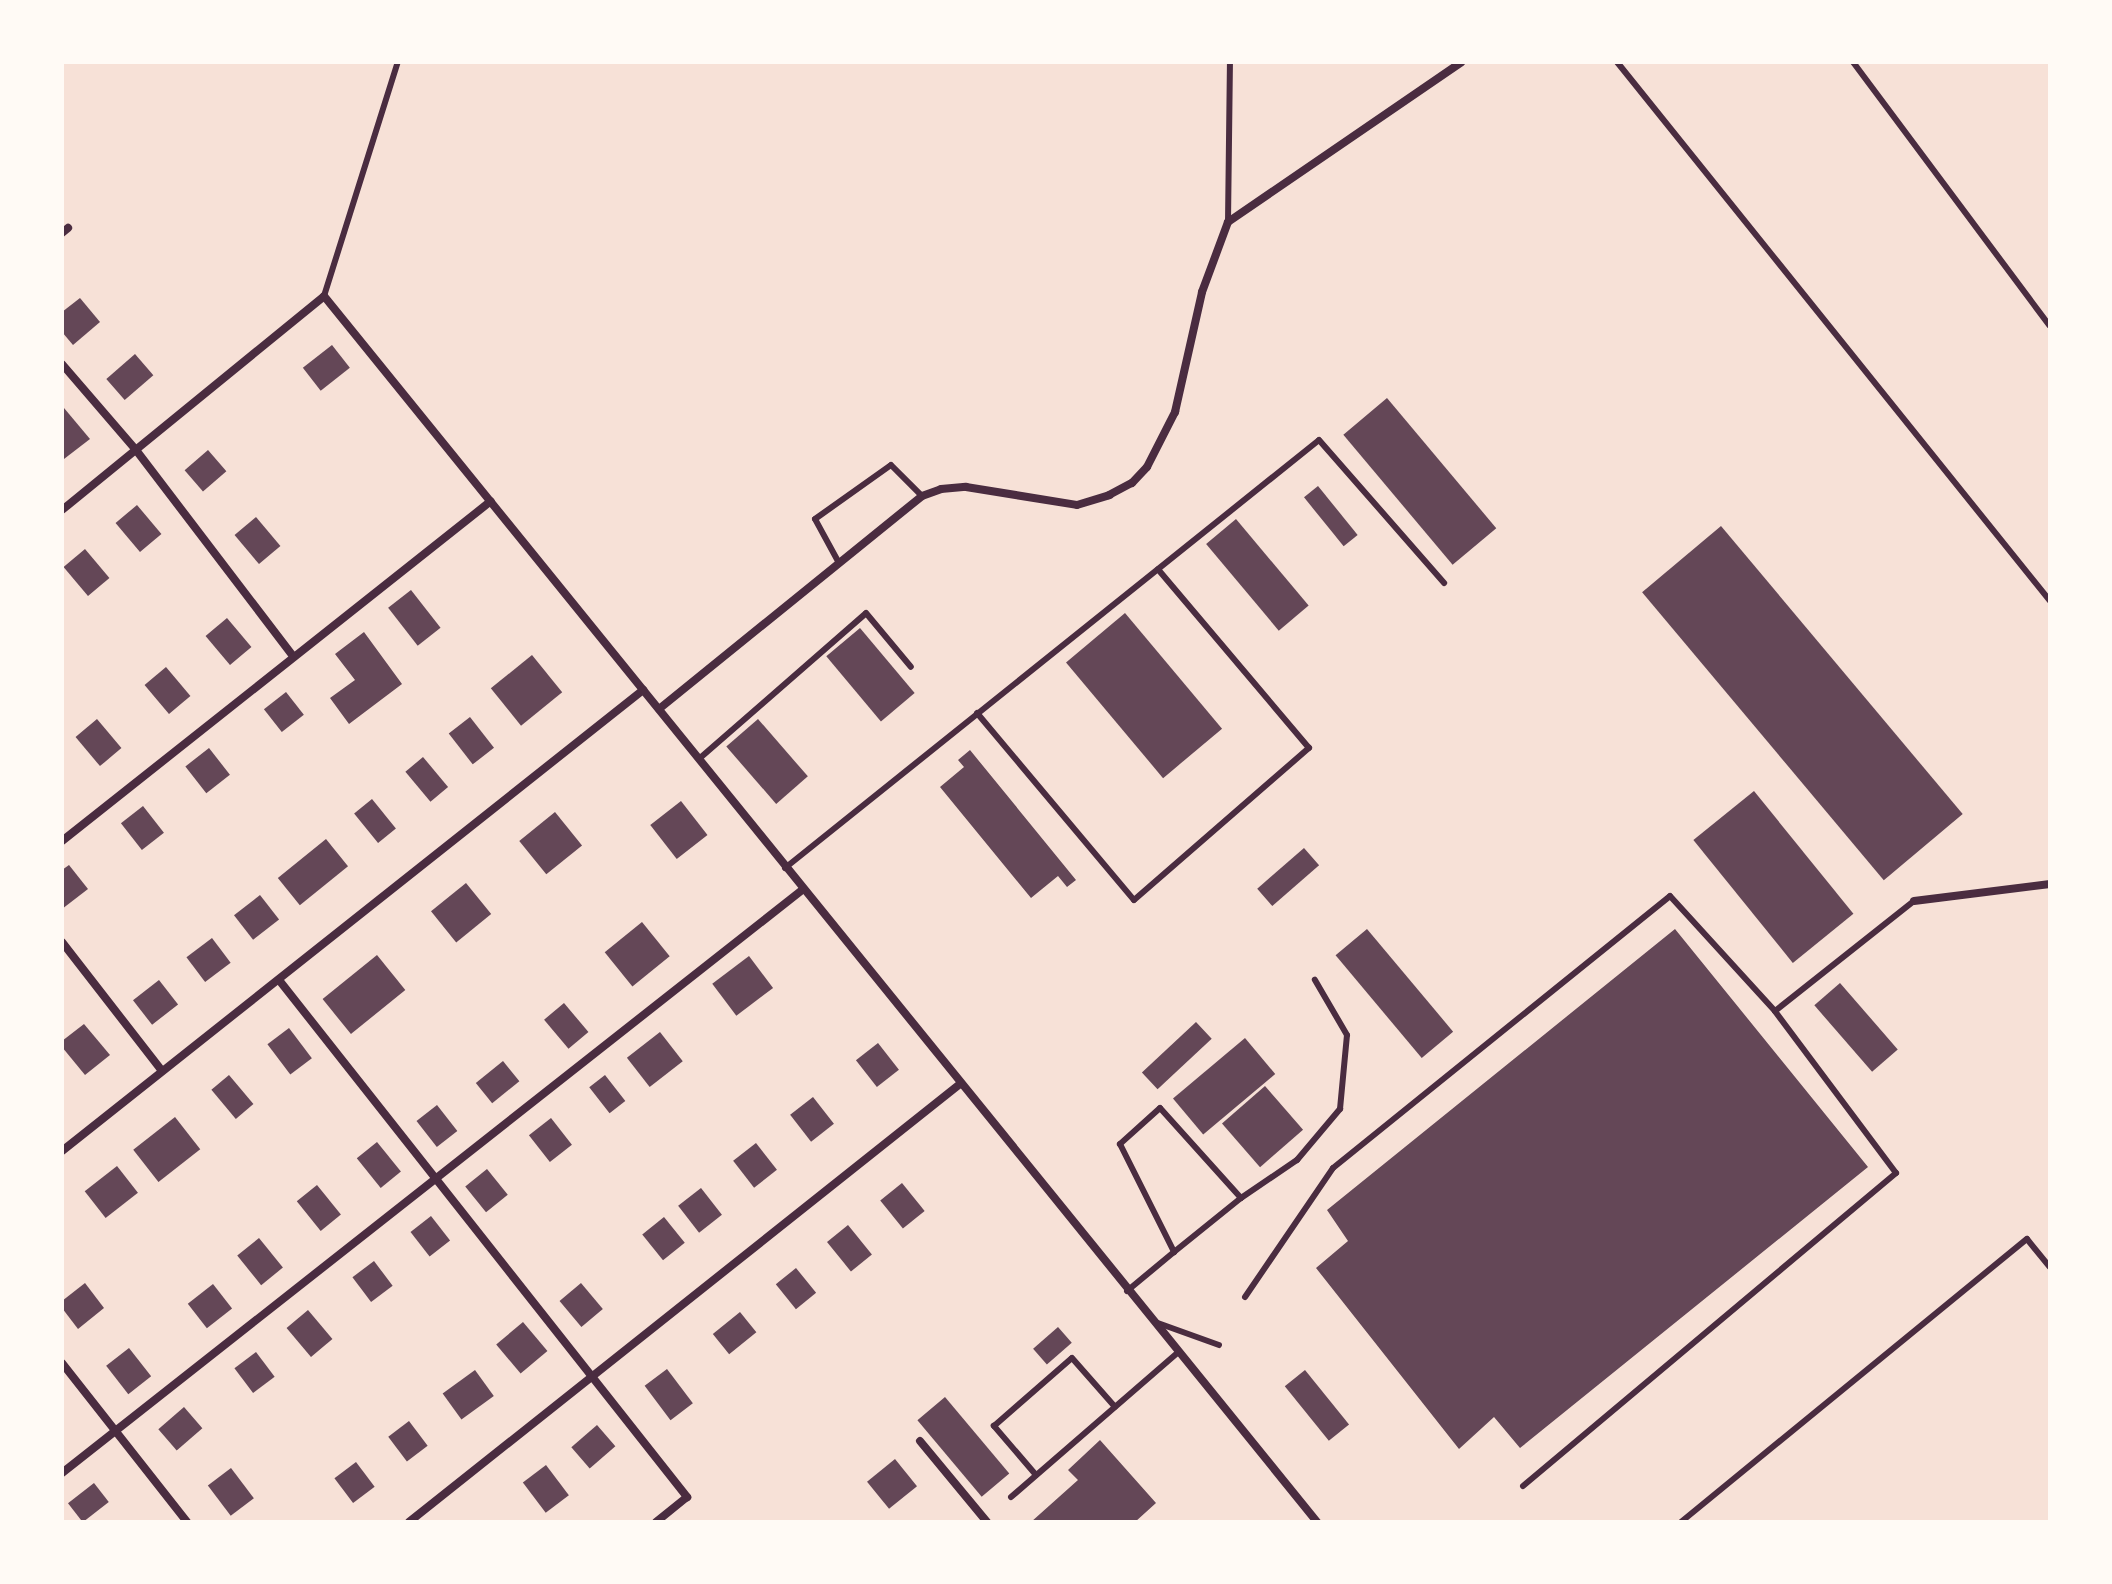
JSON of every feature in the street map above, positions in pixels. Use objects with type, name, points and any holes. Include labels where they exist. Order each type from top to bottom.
[{"type":"street","points":[[659,709],[922,496],[941,489],[966,487],[1077,505],[1109,495],[1132,483],[1152,458],[1175,412],[1202,292],[1228,222],[1462,62]]},
{"type":"street","points":[[62,510],[324,296],[700,758],[802,890],[1150,1321],[1317,1522]]},
{"type":"street","points":[[62,364],[136,450],[293,656]]},
{"type":"street","points":[[62,841],[491,501]]},
{"type":"street","points":[[62,1151],[643,690]]},
{"type":"street","points":[[1914,901],[2050,884]]},
{"type":"street","points":[[62,1473],[802,890]]},
{"type":"street","points":[[62,942],[162,1071]]},
{"type":"street","points":[[279,980],[687,1497],[656,1522]]},
{"type":"street","points":[[409,1522],[960,1084]]},
{"type":"street","points":[[62,1363],[187,1522]]},
{"type":"street","points":[[920,1441],[987,1522]]},
{"type":"lane","points":[[324,296],[398,62]]},
{"type":"lane","points":[[1228,222],[1230,62]]},
{"type":"lane","points":[[1617,62],[2050,601]]},
{"type":"lane","points":[[1853,62],[2050,326]]},
{"type":"lane","points":[[785,868],[1319,440],[1444,583]]},
{"type":"lane","points":[[839,563],[815,519],[891,465],[922,496]]},
{"type":"lane","points":[[977,713],[1134,900],[1309,748],[1158,569]]},
{"type":"lane","points":[[700,758],[866,613],[911,667]]},
{"type":"lane","points":[[1245,1297],[1333,1168],[1670,896],[1775,1011],[1896,1173],[1523,1486]]},
{"type":"lane","points":[[1775,1011],[1914,901]]},
{"type":"lane","points":[[1127,1291],[1241,1198],[1297,1160],[1340,1109],[1347,1035],[1315,980]]},
{"type":"lane","points":[[1174,1252],[1120,1144],[1160,1108],[1241,1198]]},
{"type":"lane","points":[[1681,1522],[2027,1239],[2050,1267]]},
{"type":"lane","points":[[1150,1321],[1219,1345]]},
{"type":"lane","points":[[1011,1497],[1177,1353]]},
{"type":"lane","points":[[1036,1475],[994,1426],[1072,1358],[1115,1407]]},
{"type":"building","points":[[80,298],[100,322],[73,345],[62,332],[62,312]]},
{"type":"building","points":[[332,345],[350,368],[321,391],[303,368]]},
{"type":"building","points":[[135,354],[153,375],[125,400],[106,379]]},
{"type":"building","points":[[1387,398],[1496,528],[1453,565],[1343,435]]},
{"type":"building","points":[[64,408],[90,439],[64,459],[62,456]]},
{"type":"building","points":[[208,450],[226,471],[203,491],[185,470]]},
{"type":"building","points":[[1318,486],[1358,535],[1344,546],[1304,497]]},
{"type":"building","points":[[137,505],[161,534],[140,552],[116,523]]},
{"type":"building","points":[[256,517],[280,546],[259,564],[235,535]]},
{"type":"building","points":[[1236,519],[1309,606],[1279,631],[1206,544]]},
{"type":"building","points":[[1721,526],[1963,814],[1884,880],[1642,592]]},
{"type":"building","points":[[85,549],[109,578],[88,596],[64,567]]},
{"type":"building","points":[[411,590],[441,628],[418,646],[388,608]]},
{"type":"building","points":[[1125,613],[1222,729],[1163,778],[1066,662]]},
{"type":"building","points":[[227,618],[251,647],[230,665],[206,636]]},
{"type":"building","points":[[860,628],[915,693],[881,721],[826,656]]},
{"type":"building","points":[[364,632],[402,684],[349,724],[330,698],[355,680],[335,654]]},
{"type":"building","points":[[532,655],[562,692],[521,726],[491,688]]},
{"type":"building","points":[[166,667],[190,696],[169,714],[145,685]]},
{"type":"building","points":[[286,692],[304,715],[282,732],[264,709]]},
{"type":"building","points":[[470,717],[494,748],[473,764],[449,734]]},
{"type":"building","points":[[97,719],[121,748],[100,766],[76,737]]},
{"type":"building","points":[[758,719],[808,776],[776,804],[726,747]]},
{"type":"building","points":[[209,748],[230,775],[206,793],[185,766]]},
{"type":"building","points":[[970,750],[1076,880],[1067,887],[1058,876],[1031,898],[940,787],[964,767],[958,760]]},
{"type":"building","points":[[423,757],[448,787],[430,802],[405,772]]},
{"type":"building","points":[[1754,791],[1853,914],[1793,963],[1693,840]]},
{"type":"building","points":[[372,799],[396,829],[378,843],[354,813]]},
{"type":"building","points":[[681,801],[707,835],[677,859],[650,825]]},
{"type":"building","points":[[143,806],[164,833],[142,850],[121,823]]},
{"type":"building","points":[[555,812],[582,845],[546,874],[519,841]]},
{"type":"building","points":[[326,839],[348,866],[300,905],[278,878]]},
{"type":"building","points":[[1304,848],[1319,865],[1272,906],[1257,889]]},
{"type":"building","points":[[69,865],[88,889],[62,909],[62,870]]},
{"type":"building","points":[[466,883],[491,914],[456,942],[431,911]]},
{"type":"building","points":[[260,895],[279,919],[253,940],[234,915]]},
{"type":"building","points":[[642,922],[670,956],[632,986],[605,952]]},
{"type":"building","points":[[1367,929],[1453,1032],[1422,1058],[1336,955]]},
{"type":"building","points":[[1675,929],[1868,1167],[1520,1448],[1494,1417],[1459,1449],[1316,1268],[1348,1241],[1327,1210]]},
{"type":"building","points":[[212,938],[231,963],[205,982],[186,957]]},
{"type":"building","points":[[377,955],[405,990],[351,1034],[323,999]]},
{"type":"building","points":[[749,956],[773,988],[736,1016],[712,984]]},
{"type":"building","points":[[159,980],[178,1004],[152,1025],[133,1000]]},
{"type":"building","points":[[1840,983],[1898,1049],[1872,1072],[1814,1005]]},
{"type":"building","points":[[564,1003],[588,1032],[569,1049],[544,1020]]},
{"type":"building","points":[[1196,1022],[1212,1039],[1158,1089],[1142,1072]]},
{"type":"building","points":[[84,1024],[110,1055],[85,1075],[62,1047],[62,1041]]},
{"type":"building","points":[[289,1028],[312,1058],[290,1075],[267,1044]]},
{"type":"building","points":[[660,1032],[683,1061],[650,1087],[627,1058]]},
{"type":"building","points":[[1245,1038],[1275,1074],[1203,1134],[1173,1098]]},
{"type":"building","points":[[878,1043],[899,1070],[877,1087],[856,1060]]},
{"type":"building","points":[[503,1061],[519,1081],[492,1103],[476,1083]]},
{"type":"building","points":[[229,1075],[253,1104],[236,1119],[211,1090]]},
{"type":"building","points":[[605,1075],[625,1101],[610,1113],[589,1087]]},
{"type":"building","points":[[1265,1086],[1303,1130],[1260,1167],[1222,1123]]},
{"type":"building","points":[[813,1097],[834,1124],[811,1142],[790,1115]]},
{"type":"building","points":[[437,1105],[457,1131],[437,1147],[417,1121]]},
{"type":"building","points":[[175,1117],[200,1149],[158,1182],[133,1150]]},
{"type":"building","points":[[551,1118],[572,1145],[550,1162],[529,1135]]},
{"type":"building","points":[[377,1142],[401,1172],[381,1188],[357,1158]]},
{"type":"building","points":[[756,1143],[777,1170],[754,1188],[733,1161]]},
{"type":"building","points":[[117,1166],[138,1193],[106,1218],[85,1191]]},
{"type":"building","points":[[487,1169],[508,1195],[486,1212],[465,1187]]},
{"type":"building","points":[[902,1183],[925,1211],[903,1229],[880,1201]]},
{"type":"building","points":[[317,1185],[341,1215],[321,1231],[297,1201]]},
{"type":"building","points":[[701,1188],[722,1215],[699,1233],[678,1206]]},
{"type":"building","points":[[431,1216],[450,1240],[430,1256],[411,1232]]},
{"type":"building","points":[[664,1217],[685,1243],[663,1260],[642,1235]]},
{"type":"building","points":[[848,1225],[872,1255],[851,1272],[827,1242]]},
{"type":"building","points":[[259,1238],[283,1268],[261,1285],[237,1256]]},
{"type":"building","points":[[374,1261],[393,1286],[371,1302],[352,1277]]},
{"type":"building","points":[[796,1268],[816,1293],[796,1309],[776,1284]]},
{"type":"building","points":[[85,1283],[104,1308],[78,1329],[62,1308],[62,1301]]},
{"type":"building","points":[[581,1283],[603,1309],[581,1327],[560,1301]]},
{"type":"building","points":[[213,1284],[232,1308],[207,1328],[188,1304]]},
{"type":"building","points":[[308,1310],[332,1339],[311,1357],[287,1328]]},
{"type":"building","points":[[740,1312],[756,1332],[729,1354],[713,1334]]},
{"type":"building","points":[[523,1322],[547,1351],[521,1374],[496,1344]]},
{"type":"building","points":[[1058,1327],[1072,1343],[1047,1364],[1033,1349]]},
{"type":"building","points":[[129,1348],[151,1376],[128,1394],[106,1366]]},
{"type":"building","points":[[256,1352],[275,1377],[253,1393],[234,1368]]},
{"type":"building","points":[[667,1369],[693,1403],[671,1420],[645,1386]]},
{"type":"building","points":[[475,1370],[494,1396],[461,1419],[443,1394]]},
{"type":"building","points":[[1305,1370],[1349,1424],[1329,1441],[1285,1386]]},
{"type":"building","points":[[945,1397],[1009,1474],[982,1497],[917,1420]]},
{"type":"building","points":[[184,1407],[202,1428],[177,1450],[158,1429]]},
{"type":"building","points":[[409,1421],[428,1446],[407,1461],[388,1437]]},
{"type":"building","points":[[597,1425],[615,1446],[590,1468],[571,1447]]},
{"type":"building","points":[[1100,1440],[1156,1503],[1135,1522],[1031,1522],[1078,1480],[1068,1470]]},
{"type":"building","points":[[895,1459],[917,1486],[889,1509],[867,1482]]},
{"type":"building","points":[[356,1462],[375,1487],[353,1503],[334,1478]]},
{"type":"building","points":[[546,1465],[569,1495],[546,1513],[523,1482]]},
{"type":"building","points":[[231,1468],[254,1498],[231,1516],[208,1485]]},
{"type":"building","points":[[94,1483],[109,1502],[83,1522],[68,1503]]}]
